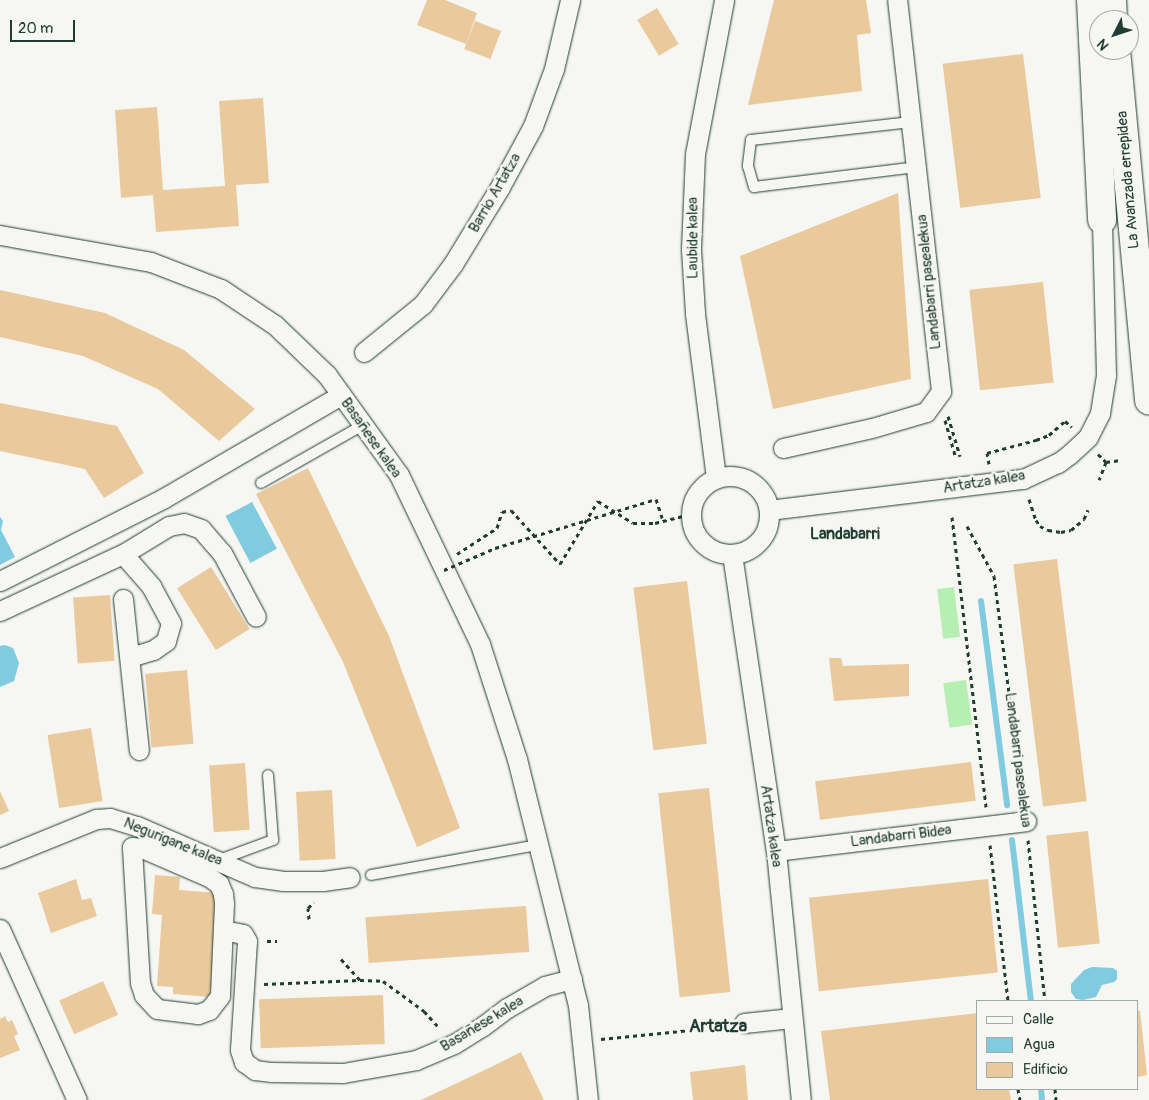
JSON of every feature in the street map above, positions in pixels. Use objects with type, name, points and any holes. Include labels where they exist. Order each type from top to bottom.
[{"type":"highway","points":[[1091,0],[1102,220]]},
{"type":"highway","name":"La Avanzada errepidea","points":[[1117,60],[1149,400]]},
{"type":"street","name":"Barrio Artatza","points":[[364,352],[423,304],[453,264],[500,187],[533,126],[554,69],[570,0]]},
{"type":"street","name":"Laubide kalea","points":[[716,478],[696,313],[691,249],[695,154],[724,0]]},
{"type":"street","name":"Landabarri pasealekua","points":[[898,0],[941,391]]},
{"type":"street","name":"Artatza kalea","points":[[769,510],[1023,479],[1058,463],[1070,454],[1088,437],[1100,413],[1106,375],[1102,220]]},
{"type":"street","name":"Basañese kalea","points":[[0,235],[151,262],[221,289],[275,325],[327,375],[398,475],[480,644],[517,759],[572,979],[583,1041],[588,1100]]},
{"type":"street","points":[[783,448],[872,428],[926,412],[941,391]]},
{"type":"street","points":[[0,581],[164,498],[340,395]]},
{"type":"street","points":[[740,476],[751,481],[760,489],[769,510],[768,521],[760,540],[752,547],[732,554],[719,553],[708,547],[696,532],[690,514],[692,503],[698,492],[706,484],[716,478],[740,476]]},
{"type":"street","points":[[0,611],[122,554],[169,526],[184,523],[201,530],[222,553],[256,617]]},
{"type":"street","points":[[122,554],[151,586],[171,623],[166,641],[153,650],[130,657]]},
{"type":"street","name":"Artatza kalea","points":[[732,554],[776,851],[801,1100]]},
{"type":"street","points":[[123,599],[139,750]]},
{"type":"street","name":"Negurigane kalea","points":[[0,858],[96,819],[110,818],[138,826],[255,877],[282,881],[323,881],[350,877]]},
{"type":"street","name":"Landabarri Bidea","points":[[776,851],[1026,821]]},
{"type":"street","points":[[132,847],[142,848],[209,877],[219,884],[223,894],[223,930],[220,996],[215,1004],[198,1014],[157,1009],[151,1004],[144,995],[140,983],[132,847]]},
{"type":"street","points":[[0,930],[77,1100]]},
{"type":"street","name":"Basañese kalea","points":[[223,930],[243,934],[247,941],[240,1050],[244,1062],[255,1070],[308,1074],[343,1073],[416,1060],[454,1044],[507,1008],[545,986],[572,979]]},
{"type":"street","points":[[744,1023],[792,1018]]},
{"type":"lane","points":[[911,122],[751,140],[748,166],[754,187],[916,167]]},
{"type":"lane","points":[[261,483],[363,425]]},
{"type":"lane","points":[[219,860],[272,840],[268,775]]},
{"type":"lane","points":[[371,875],[537,845]]},
{"type":"path","points":[[941,391],[960,456]]},
{"type":"path","points":[[945,418],[955,455]]},
{"type":"path","points":[[992,482],[987,454],[1036,440],[1049,434],[1064,421],[1073,428]]},
{"type":"path","points":[[1094,450],[1106,462]]},
{"type":"path","points":[[1106,462],[1121,460]]},
{"type":"path","points":[[1099,480],[1106,462]]},
{"type":"path","points":[[1023,479],[1036,520],[1040,526],[1048,530],[1061,532],[1071,530],[1084,519],[1088,510]]},
{"type":"path","points":[[443,567],[495,548],[656,499],[663,521]]},
{"type":"path","points":[[443,567],[497,528],[502,512],[511,510],[560,564],[598,501],[633,523],[663,521],[690,514]]},
{"type":"path","points":[[952,517],[1008,1000]]},
{"type":"path","name":"Landabarri pasealekua","points":[[967,526],[994,576],[1026,821],[1045,1000]]},
{"type":"path","points":[[309,919],[308,908],[315,901],[320,900]]},
{"type":"path","points":[[341,959],[360,980]]},
{"type":"path","points":[[244,985],[360,980],[383,981],[397,989],[424,1011],[454,1044]]},
{"type":"path","points":[[583,1041],[700,1029]]},
{"type":"green space","points":[[954,587],[960,637],[943,639],[937,589]]},
{"type":"green space","points":[[966,680],[972,725],[949,728],[943,683]]},
{"type":"water","points":[[252,502],[277,549],[250,563],[226,516]]},
{"type":"water","points":[[0,517],[3,521],[1,530],[15,557],[0,565]]},
{"type":"water","points":[[5,645],[13,648],[19,663],[14,681],[0,687],[0,646]]},
{"type":"water","points":[[1092,967],[1113,968],[1117,971],[1117,979],[1114,982],[1102,985],[1096,997],[1083,1000],[1076,999],[1071,992],[1071,984],[1084,970]]},
{"type":"building","points":[[427,0],[445,0],[477,13],[466,44],[417,25]]},
{"type":"building","points":[[774,0],[866,0],[871,33],[857,35],[862,91],[748,105]]},
{"type":"building","points":[[657,8],[679,44],[659,56],[637,20]]},
{"type":"building","points":[[475,21],[501,31],[490,59],[464,49]]},
{"type":"building","points":[[1023,54],[1041,198],[960,208],[943,64]]},
{"type":"building","points":[[263,98],[269,183],[236,185],[239,226],[156,232],[153,195],[121,198],[115,110],[157,107],[163,190],[225,186],[219,101]]},
{"type":"building","points":[[898,193],[911,379],[773,409],[740,256]]},
{"type":"building","points":[[1043,282],[1054,382],[980,390],[969,290]]},
{"type":"building","points":[[0,290],[105,313],[184,350],[255,409],[219,441],[158,389],[83,356],[0,337]]},
{"type":"building","points":[[0,403],[117,426],[144,473],[104,498],[85,469],[0,451]]},
{"type":"building","points":[[308,468],[389,636],[460,828],[417,847],[343,662],[256,494]]},
{"type":"building","points":[[1057,559],[1087,801],[1043,807],[1013,564]]},
{"type":"building","points":[[211,567],[250,629],[216,650],[177,588]]},
{"type":"building","points":[[687,581],[707,744],[653,750],[633,588]]},
{"type":"building","points":[[110,595],[115,661],[78,663],[73,598]]},
{"type":"building","points":[[829,658],[841,658],[843,666],[909,664],[909,696],[834,701]]},
{"type":"building","points":[[187,670],[193,744],[152,747],[145,674]]},
{"type":"building","points":[[91,728],[103,801],[59,808],[48,735]]},
{"type":"building","points":[[971,762],[976,801],[820,820],[815,781]]},
{"type":"building","points":[[245,763],[250,830],[214,832],[209,766]]},
{"type":"building","points":[[709,788],[730,992],[680,997],[658,793]]},
{"type":"building","points":[[332,790],[336,859],[300,861],[296,792]]},
{"type":"building","points":[[0,791],[9,811],[0,815]]},
{"type":"building","points":[[1088,831],[1100,943],[1058,948],[1046,835]]},
{"type":"building","points":[[155,875],[180,877],[179,890],[218,893],[210,997],[173,994],[173,987],[157,986],[162,915],[152,914]]},
{"type":"building","points":[[76,879],[82,900],[91,898],[97,916],[51,933],[38,893]]},
{"type":"building","points":[[988,879],[998,972],[819,991],[809,898]]},
{"type":"building","points":[[526,906],[529,952],[369,963],[365,917]]},
{"type":"building","points":[[103,981],[118,1015],[74,1034],[59,1001]]},
{"type":"building","points":[[383,995],[385,1044],[261,1048],[259,999]]},
{"type":"building","points":[[1139,1011],[1140,1011],[1147,1075],[1139,1077]]},
{"type":"building","points":[[976,1013],[976,1090],[1009,1090],[1011,1100],[830,1100],[821,1031]]},
{"type":"building","points":[[5,1016],[8,1022],[12,1020],[18,1034],[14,1036],[20,1050],[0,1058],[0,1019]]},
{"type":"building","points":[[521,1052],[544,1100],[421,1100],[489,1068]]},
{"type":"building","points":[[745,1065],[748,1100],[693,1100],[690,1072]]},
{"type":"waterway","points":[[981,601],[1007,805]]},
{"type":"waterway","points":[[1012,840],[1031,1000]]},
{"type":"waterway","points":[[1041,1090],[1042,1100]]},
{"type":"district","name":"Landabarri","points":[[845,534]]},
{"type":"district","name":"Artatza","points":[[718,1027]]}]
